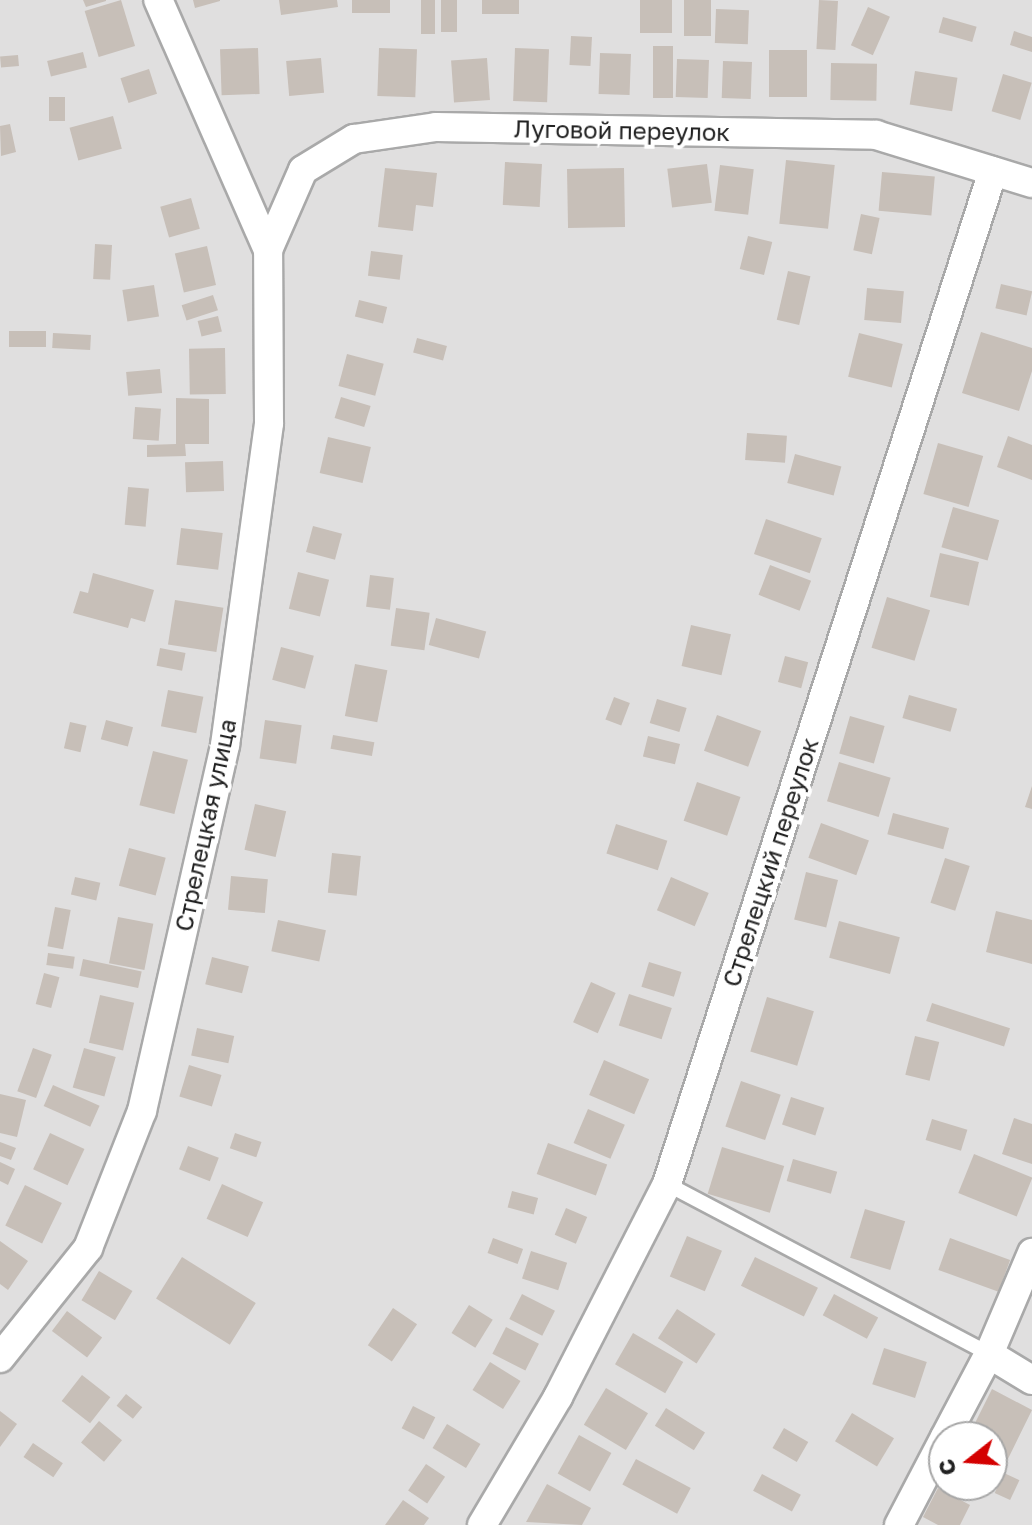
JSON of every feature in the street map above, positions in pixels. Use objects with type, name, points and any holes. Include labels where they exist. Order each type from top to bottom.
[{"type":"street","points":[[158,0],[268,250]]},
{"type":"street","name":"Луговой переулок","points":[[268,250],[303,170],[354,139],[436,127],[876,135],[1032,183]]},
{"type":"street","name":"Стрелецкий переулок","points":[[482,1525],[558,1397],[667,1184],[993,171]]},
{"type":"street","name":"Стрелецкая улица","points":[[0,1358],[88,1248],[142,1111],[225,745],[269,423],[268,250]]},
{"type":"street","points":[[954,1421],[989,1354],[1032,1253]]},
{"type":"street","points":[[989,1354],[1032,1380]]},
{"type":"street","points":[[899,1525],[928,1470]]},
{"type":"lane","points":[[667,1184],[989,1354]]},
{"type":"shaded area","points":[[0,0],[1032,0],[1032,1525],[0,1525]]},
{"type":"building","points":[[83,0],[106,0],[106,1],[86,7]]},
{"type":"building","points":[[121,0],[135,46],[99,57],[85,11]]},
{"type":"building","points":[[193,0],[220,0],[220,1],[195,8]]},
{"type":"building","points":[[279,0],[337,0],[338,7],[281,15]]},
{"type":"building","points":[[352,0],[390,0],[390,13],[352,13]]},
{"type":"building","points":[[421,0],[435,0],[435,34],[421,34]]},
{"type":"building","points":[[441,0],[457,0],[457,32],[441,32]]},
{"type":"building","points":[[482,0],[519,0],[519,14],[482,14]]},
{"type":"building","points":[[640,0],[672,0],[672,33],[640,33]]},
{"type":"building","points":[[684,0],[711,0],[711,36],[684,36]]},
{"type":"building","points":[[819,0],[838,1],[835,50],[816,49]]},
{"type":"building","points":[[868,7],[890,17],[873,55],[851,45]]},
{"type":"building","points":[[716,9],[749,10],[748,44],[715,43]]},
{"type":"building","points":[[943,17],[977,27],[972,42],[939,32]]},
{"type":"building","points":[[1014,31],[1032,37],[1032,52],[1010,45]]},
{"type":"building","points":[[571,36],[592,37],[590,66],[569,65]]},
{"type":"building","points":[[653,46],[673,46],[673,98],[653,98]]},
{"type":"building","points":[[258,48],[260,94],[222,95],[220,49]]},
{"type":"building","points":[[379,48],[417,49],[415,97],[377,96]]},
{"type":"building","points":[[515,48],[549,49],[547,102],[513,101]]},
{"type":"building","points":[[769,50],[807,50],[807,97],[769,97]]},
{"type":"building","points":[[83,52],[87,68],[51,76],[47,61]]},
{"type":"building","points":[[600,53],[631,54],[630,95],[599,94]]},
{"type":"building","points":[[18,55],[19,66],[1,68],[0,57]]},
{"type":"building","points":[[321,58],[324,93],[289,96],[286,61]]},
{"type":"building","points":[[487,58],[490,100],[454,102],[451,61]]},
{"type":"building","points":[[677,59],[709,60],[708,98],[676,97]]},
{"type":"building","points":[[723,61],[752,62],[751,99],[722,98]]},
{"type":"building","points":[[831,63],[877,64],[876,101],[830,100]]},
{"type":"building","points":[[149,69],[157,94],[129,103],[120,78]]},
{"type":"building","points":[[915,71],[957,78],[952,111],[910,105]]},
{"type":"building","points":[[1003,74],[1032,83],[1020,120],[992,111]]},
{"type":"building","points":[[49,97],[65,97],[65,121],[49,121]]},
{"type":"building","points":[[113,116],[122,149],[78,160],[70,128]]},
{"type":"building","points":[[10,124],[16,152],[1,156],[0,126]]},
{"type":"building","points":[[786,160],[835,165],[828,229],[779,224]]},
{"type":"building","points":[[505,162],[542,164],[540,207],[503,205]]},
{"type":"building","points":[[707,164],[712,203],[672,208],[667,169]]},
{"type":"building","points":[[720,165],[754,169],[748,215],[714,211]]},
{"type":"building","points":[[385,168],[437,173],[433,207],[416,205],[413,231],[378,227]]},
{"type":"building","points":[[624,168],[625,227],[568,228],[567,169]]},
{"type":"building","points":[[882,172],[935,177],[931,215],[879,211]]},
{"type":"building","points":[[191,198],[200,229],[169,238],[160,207]]},
{"type":"building","points":[[861,214],[880,218],[872,254],[853,250]]},
{"type":"building","points":[[748,236],[772,242],[764,275],[740,269]]},
{"type":"building","points":[[95,244],[112,245],[110,280],[93,279]]},
{"type":"building","points":[[207,246],[216,285],[184,292],[175,253]]},
{"type":"building","points":[[371,251],[403,255],[400,280],[368,276]]},
{"type":"building","points":[[788,271],[810,276],[799,325],[777,320]]},
{"type":"building","points":[[1001,284],[1032,291],[1027,316],[995,308]]},
{"type":"building","points":[[154,285],[159,317],[127,322],[122,290]]},
{"type":"building","points":[[867,288],[904,291],[901,323],[864,320]]},
{"type":"building","points":[[213,295],[218,310],[187,320],[182,305]]},
{"type":"building","points":[[359,300],[387,307],[383,324],[355,316]]},
{"type":"building","points":[[218,316],[222,332],[201,337],[198,321]]},
{"type":"building","points":[[9,331],[46,331],[46,347],[9,347]]},
{"type":"building","points":[[981,332],[1032,348],[1032,371],[1019,411],[962,393]]},
{"type":"building","points":[[53,333],[91,335],[90,350],[52,348]]},
{"type":"building","points":[[859,333],[903,344],[892,388],[848,377]]},
{"type":"building","points":[[417,338],[447,346],[443,361],[413,352]]},
{"type":"building","points":[[225,348],[226,394],[190,395],[189,349]]},
{"type":"building","points":[[347,354],[384,364],[375,396],[338,386]]},
{"type":"building","points":[[160,369],[162,393],[128,396],[126,372]]},
{"type":"building","points":[[341,397],[371,406],[364,427],[335,418]]},
{"type":"building","points":[[176,398],[209,399],[209,444],[185,444],[186,456],[147,457],[147,445],[176,444]]},
{"type":"building","points":[[135,407],[161,409],[159,441],[133,439]]},
{"type":"building","points":[[747,433],[787,436],[785,463],[745,460]]},
{"type":"building","points":[[1008,436],[1032,445],[1032,480],[997,467]]},
{"type":"building","points":[[328,437],[371,447],[363,483],[320,473]]},
{"type":"building","points":[[938,443],[983,456],[969,507],[923,494]]},
{"type":"building","points":[[795,454],[841,466],[834,495],[787,483]]},
{"type":"building","points":[[223,461],[224,491],[186,492],[185,462]]},
{"type":"building","points":[[128,487],[149,489],[146,527],[125,525]]},
{"type":"building","points":[[953,507],[999,520],[988,561],[941,547]]},
{"type":"building","points":[[766,519],[822,538],[810,573],[754,554]]},
{"type":"building","points":[[313,526],[342,534],[335,560],[306,552]]},
{"type":"building","points":[[181,528],[223,533],[218,570],[176,565]]},
{"type":"building","points":[[940,553],[979,562],[969,606],[930,597]]},
{"type":"building","points":[[770,565],[811,581],[800,611],[759,595]]},
{"type":"building","points":[[298,572],[329,580],[320,617],[289,609]]},
{"type":"building","points":[[93,573],[154,590],[145,622],[131,618],[128,628],[73,613],[80,591],[88,593]]},
{"type":"building","points":[[370,575],[394,578],[390,610],[366,607]]},
{"type":"building","points":[[887,597],[930,610],[915,661],[872,648]]},
{"type":"building","points":[[175,600],[223,608],[216,652],[168,644]]},
{"type":"building","points":[[396,608],[430,613],[424,650],[391,646]]},
{"type":"building","points":[[436,618],[486,631],[479,659],[429,645]]},
{"type":"building","points":[[691,625],[731,634],[722,675],[682,666]]},
{"type":"building","points":[[281,647],[314,656],[305,689],[272,680]]},
{"type":"building","points":[[160,648],[186,653],[182,671],[157,666]]},
{"type":"building","points":[[785,656],[808,662],[801,688],[778,682]]},
{"type":"building","points":[[355,664],[387,670],[377,722],[345,716]]},
{"type":"building","points":[[168,690],[203,697],[196,733],[161,726]]},
{"type":"building","points":[[909,695],[957,709],[950,732],[902,718]]},
{"type":"building","points":[[614,697],[630,703],[621,725],[605,719]]},
{"type":"building","points":[[657,699],[687,708],[679,732],[650,723]]},
{"type":"building","points":[[717,715],[761,731],[748,767],[704,751]]},
{"type":"building","points":[[850,716],[885,726],[874,763],[839,753]]},
{"type":"building","points":[[106,720],[133,727],[128,747],[101,739]]},
{"type":"building","points":[[265,720],[302,725],[296,764],[260,759]]},
{"type":"building","points":[[70,722],[87,726],[80,752],[64,748]]},
{"type":"building","points":[[333,735],[374,742],[372,756],[331,749]]},
{"type":"building","points":[[648,736],[680,744],[675,764],[643,756]]},
{"type":"building","points":[[153,751],[188,760],[174,814],[139,805]]},
{"type":"building","points":[[839,762],[891,778],[879,817],[827,801]]},
{"type":"building","points":[[697,782],[740,797],[727,836],[684,821]]},
{"type":"building","points":[[1032,786],[1032,809],[1025,807]]},
{"type":"building","points":[[255,804],[286,811],[276,857],[244,850]]},
{"type":"building","points":[[893,813],[949,828],[943,849],[887,834]]},
{"type":"building","points":[[821,823],[869,840],[856,875],[808,858]]},
{"type":"building","points":[[616,824],[667,841],[658,870],[606,853]]},
{"type":"building","points":[[129,848],[166,858],[156,896],[119,886]]},
{"type":"building","points":[[332,853],[361,856],[357,896],[328,893]]},
{"type":"building","points":[[945,858],[970,866],[955,911],[930,903]]},
{"type":"building","points":[[806,872],[838,880],[826,928],[794,920]]},
{"type":"building","points":[[231,876],[268,879],[265,913],[228,910]]},
{"type":"building","points":[[75,877],[100,883],[96,900],[71,895]]},
{"type":"building","points":[[671,877],[709,893],[695,926],[657,910]]},
{"type":"building","points":[[55,907],[71,910],[63,949],[47,946]]},
{"type":"building","points":[[996,911],[1032,920],[1032,964],[986,952]]},
{"type":"building","points":[[118,917],[153,924],[144,970],[109,963]]},
{"type":"building","points":[[278,920],[326,930],[319,961],[271,951]]},
{"type":"building","points":[[839,921],[900,937],[890,974],[829,958]]},
{"type":"building","points":[[48,953],[75,957],[73,969],[46,965]]},
{"type":"building","points":[[212,957],[249,966],[242,993],[205,984]]},
{"type":"building","points":[[83,959],[142,971],[138,988],[79,976]]},
{"type":"building","points":[[649,962],[682,972],[674,997],[641,987]]},
{"type":"building","points":[[44,973],[59,977],[51,1008],[36,1004]]},
{"type":"building","points":[[591,982],[616,993],[598,1033],[573,1022]]},
{"type":"building","points":[[629,994],[672,1008],[662,1039],[619,1025]]},
{"type":"building","points":[[100,995],[134,1003],[123,1051],[89,1043]]},
{"type":"building","points":[[767,997],[814,1011],[797,1066],[750,1052]]},
{"type":"building","points":[[932,1003],[1010,1028],[1004,1046],[926,1021]]},
{"type":"building","points":[[197,1028],[234,1036],[228,1063],[191,1055]]},
{"type":"building","points":[[915,1036],[939,1042],[930,1081],[905,1075]]},
{"type":"building","points":[[33,1048],[52,1055],[36,1098],[17,1091]]},
{"type":"building","points":[[84,1048],[116,1057],[104,1097],[73,1087]]},
{"type":"building","points":[[604,1060],[649,1079],[634,1114],[589,1095]]},
{"type":"building","points":[[189,1065],[222,1075],[212,1106],[179,1097]]},
{"type":"building","points":[[741,1081],[781,1095],[765,1140],[725,1126]]},
{"type":"building","points":[[53,1085],[100,1106],[90,1127],[44,1106]]},
{"type":"building","points":[[0,1094],[26,1100],[17,1137],[0,1133]]},
{"type":"building","points":[[791,1097],[824,1108],[815,1135],[782,1125]]},
{"type":"building","points":[[588,1109],[625,1125],[610,1159],[574,1143]]},
{"type":"building","points":[[1014,1118],[1032,1124],[1032,1164],[1002,1154]]},
{"type":"building","points":[[932,1119],[967,1130],[961,1151],[926,1140]]},
{"type":"building","points":[[50,1133],[84,1149],[68,1185],[33,1169]]},
{"type":"building","points":[[235,1133],[261,1142],[256,1157],[230,1148]]},
{"type":"building","points":[[0,1142],[16,1148],[11,1160],[0,1156]]},
{"type":"building","points":[[548,1143],[607,1165],[596,1196],[537,1174]]},
{"type":"building","points":[[188,1146],[219,1158],[210,1181],[179,1169]]},
{"type":"building","points":[[722,1147],[784,1166],[770,1213],[708,1194]]},
{"type":"building","points":[[974,1154],[1032,1177],[1017,1217],[958,1193]]},
{"type":"building","points":[[793,1159],[837,1172],[831,1194],[787,1181]]},
{"type":"building","points":[[0,1162],[15,1169],[8,1185],[0,1181]]},
{"type":"building","points":[[222,1184],[263,1202],[248,1237],[207,1219]]},
{"type":"building","points":[[25,1185],[62,1203],[42,1243],[5,1225]]},
{"type":"building","points":[[512,1191],[538,1198],[534,1214],[508,1207]]},
{"type":"building","points":[[566,1208],[587,1217],[576,1244],[555,1235]]},
{"type":"building","points":[[865,1209],[905,1221],[890,1270],[850,1258]]},
{"type":"building","points":[[687,1236],[722,1251],[705,1291],[670,1277]]},
{"type":"building","points":[[493,1238],[523,1249],[518,1264],[488,1253]]},
{"type":"building","points":[[950,1238],[1010,1260],[999,1292],[938,1270]]},
{"type":"building","points":[[0,1241],[28,1261],[8,1290],[0,1284]]},
{"type":"building","points":[[531,1251],[567,1263],[558,1290],[522,1279]]},
{"type":"building","points":[[182,1257],[256,1303],[230,1345],[156,1299]]},
{"type":"building","points":[[755,1257],[818,1288],[804,1316],[741,1286]]},
{"type":"building","points":[[99,1271],[132,1291],[115,1320],[81,1300]]},
{"type":"building","points":[[522,1294],[555,1311],[542,1336],[509,1319]]},
{"type":"building","points":[[834,1294],[878,1317],[867,1339],[823,1315]]},
{"type":"building","points":[[469,1305],[493,1320],[475,1348],[452,1333]]},
{"type":"building","points":[[393,1308],[417,1324],[392,1362],[368,1345]]},
{"type":"building","points":[[677,1309],[716,1334],[697,1363],[658,1338]]},
{"type":"building","points":[[67,1311],[102,1337],[87,1357],[52,1331]]},
{"type":"building","points":[[506,1327],[539,1344],[525,1371],[492,1354]]},
{"type":"building","points":[[633,1333],[683,1362],[665,1393],[615,1364]]},
{"type":"building","points":[[884,1348],[927,1362],[915,1398],[872,1384]]},
{"type":"building","points":[[490,1362],[521,1381],[503,1409],[473,1390]]},
{"type":"building","points":[[82,1375],[110,1397],[90,1423],[62,1401]]},
{"type":"building","points":[[606,1388],[648,1413],[626,1450],[584,1425]]},
{"type":"building","points":[[992,1389],[1032,1410],[1008,1459],[1008,1421],[976,1421]]},
{"type":"building","points":[[126,1394],[142,1407],[133,1419],[117,1406]]},
{"type":"building","points":[[413,1406],[435,1417],[424,1440],[402,1428]]},
{"type":"building","points":[[666,1408],[705,1432],[694,1450],[655,1426]]},
{"type":"building","points":[[0,1411],[17,1424],[0,1447]]},
{"type":"building","points":[[852,1413],[894,1438],[877,1467],[835,1441]]},
{"type":"building","points":[[99,1421],[122,1440],[104,1462],[81,1442]]},
{"type":"building","points":[[447,1424],[480,1444],[466,1468],[433,1448]]},
{"type":"building","points":[[784,1428],[808,1442],[797,1462],[772,1448]]},
{"type":"building","points":[[579,1435],[611,1453],[590,1491],[558,1473]]},
{"type":"building","points":[[33,1443],[63,1463],[53,1477],[23,1457]]},
{"type":"building","points":[[636,1459],[691,1488],[677,1514],[622,1485]]},
{"type":"building","points":[[426,1464],[445,1477],[427,1503],[408,1491]]},
{"type":"building","points":[[762,1474],[801,1495],[792,1511],[753,1491]]},
{"type":"building","points":[[1008,1475],[1019,1480],[1008,1499]]},
{"type":"building","points":[[547,1484],[591,1508],[582,1525],[526,1522]]},
{"type":"building","points":[[403,1500],[429,1518],[424,1525],[385,1525]]},
{"type":"building","points":[[931,1501],[962,1501],[970,1505],[960,1525],[938,1525],[923,1517]]}]
